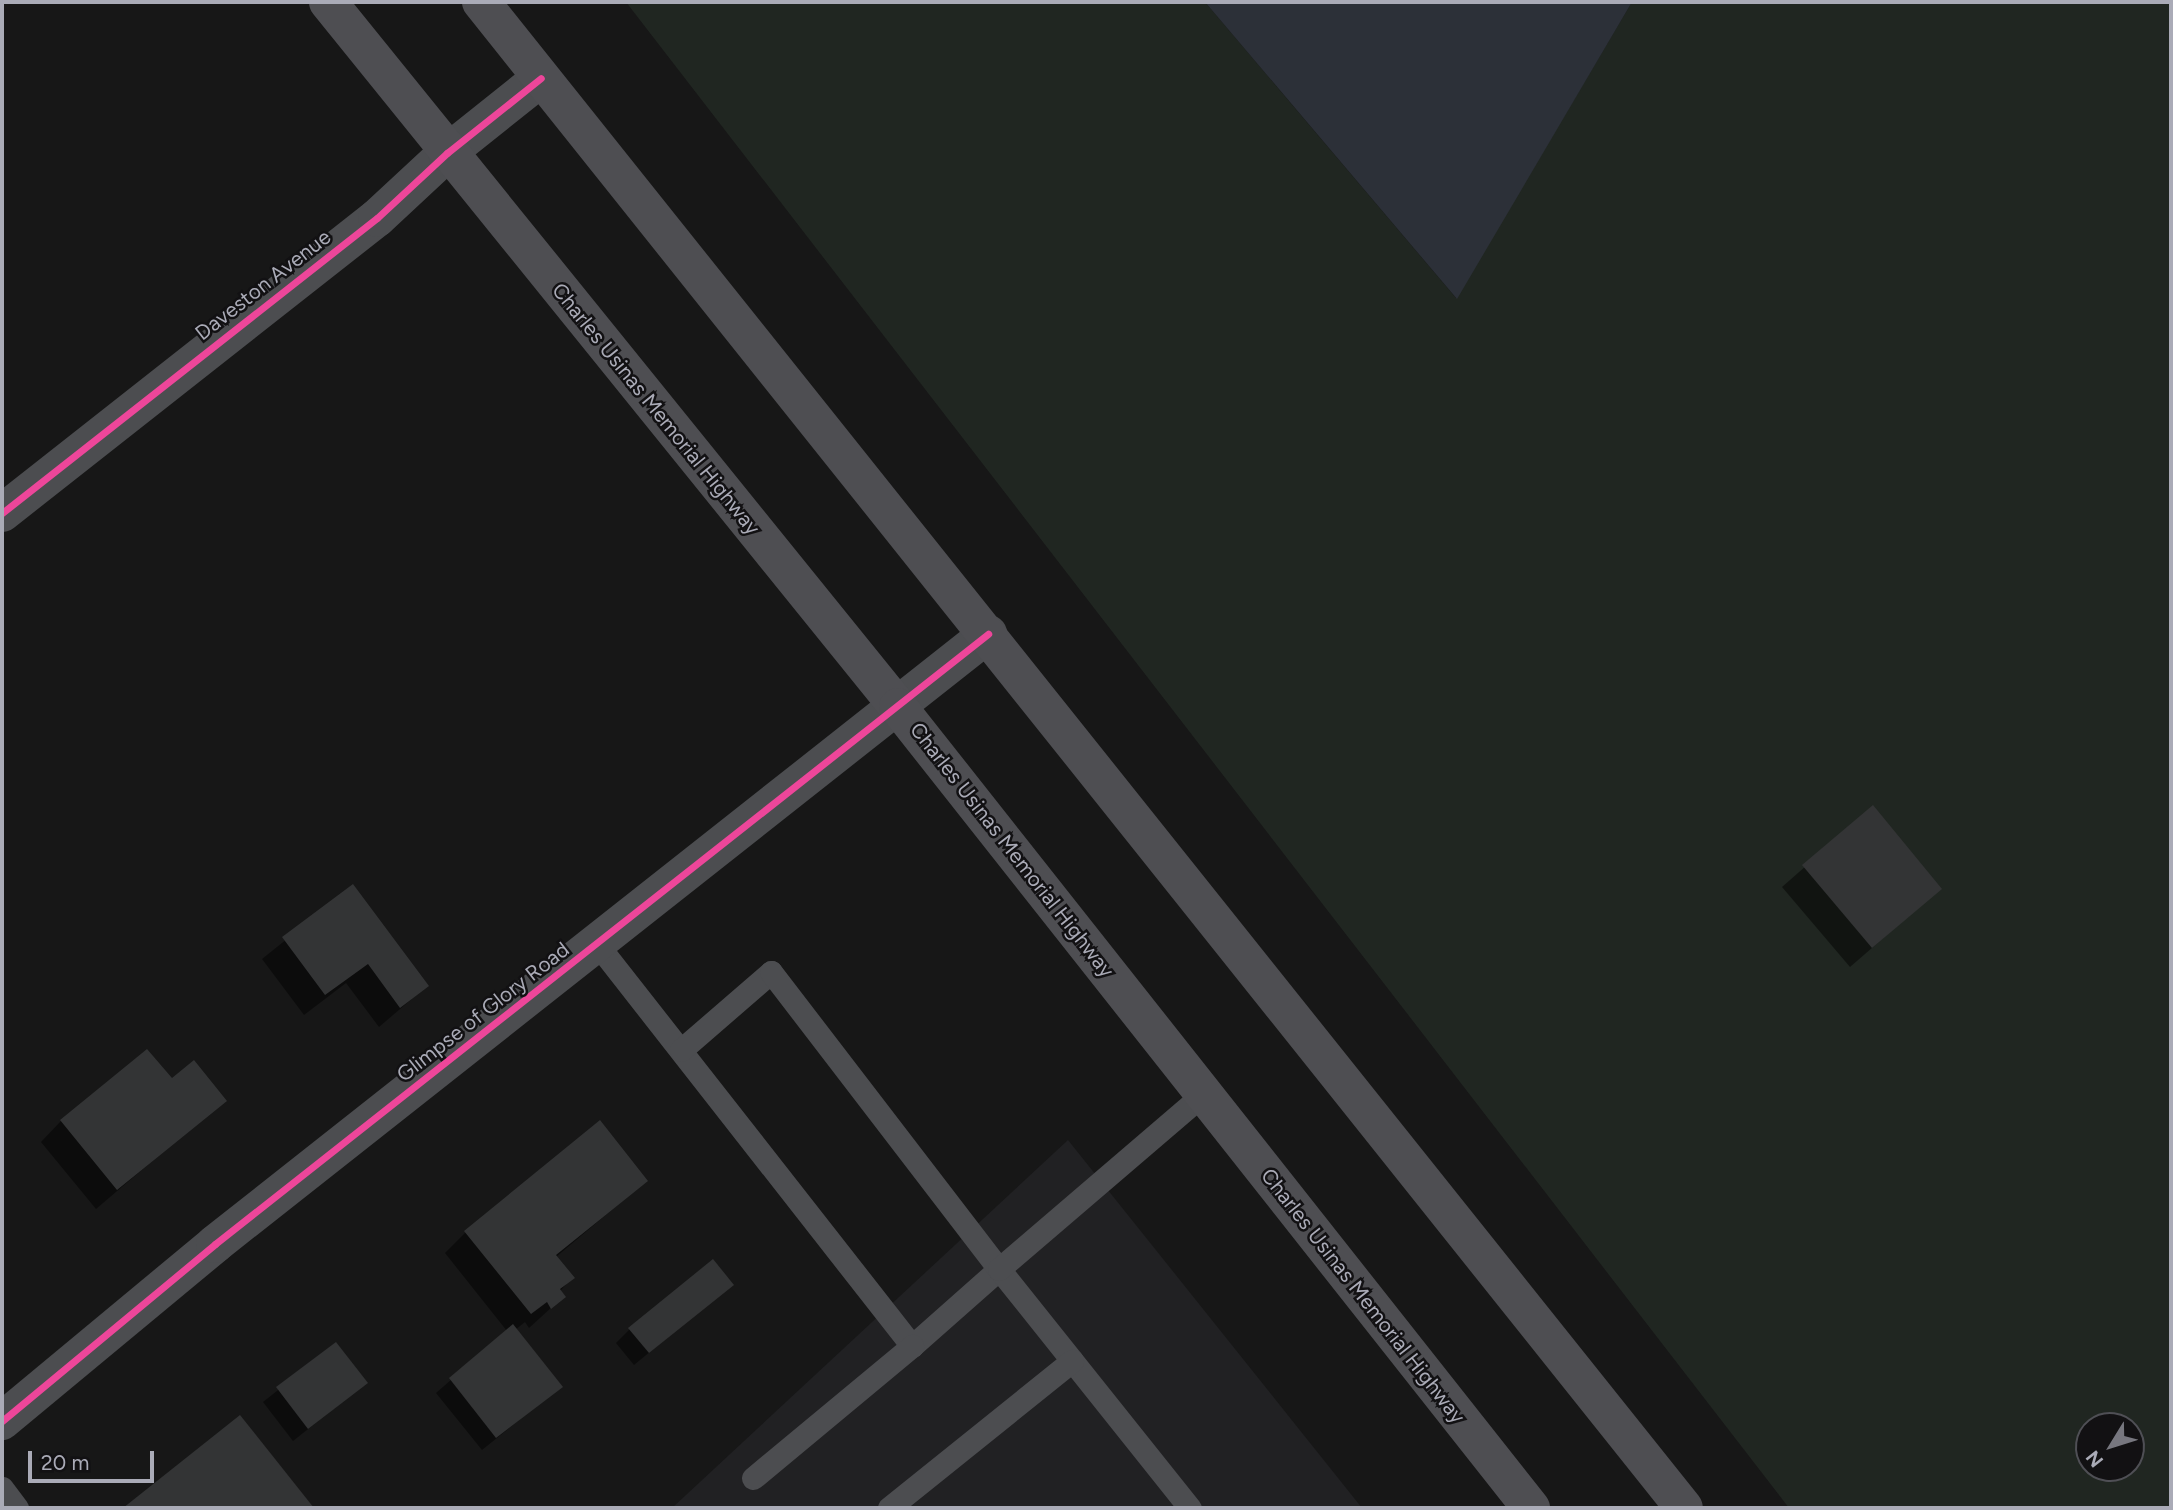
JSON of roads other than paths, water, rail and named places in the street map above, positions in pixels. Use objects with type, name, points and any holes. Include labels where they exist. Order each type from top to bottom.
[{"type":"highway","name":"Charles Usinas Memorial Highway","points":[[328,2],[447,153],[898,707],[1531,1508]]},
{"type":"highway","points":[[481,2],[1684,1508]]},
{"type":"street","name":"Daveston Avenue","points":[[2,513],[377,218],[447,153],[541,78]]},
{"type":"street","name":"Glimpse of Glory Road","points":[[2,1421],[215,1244],[988,634]]},
{"type":"lane","points":[[597,944],[912,1346]]},
{"type":"lane","points":[[681,1050],[771,972],[999,1269],[1190,1508]]},
{"type":"lane","points":[[753,1478],[912,1346],[1203,1094]]},
{"type":"lane","points":[[889,1508],[1072,1361]]},
{"type":"lane","points":[[2,1488],[17,1508]]}]
